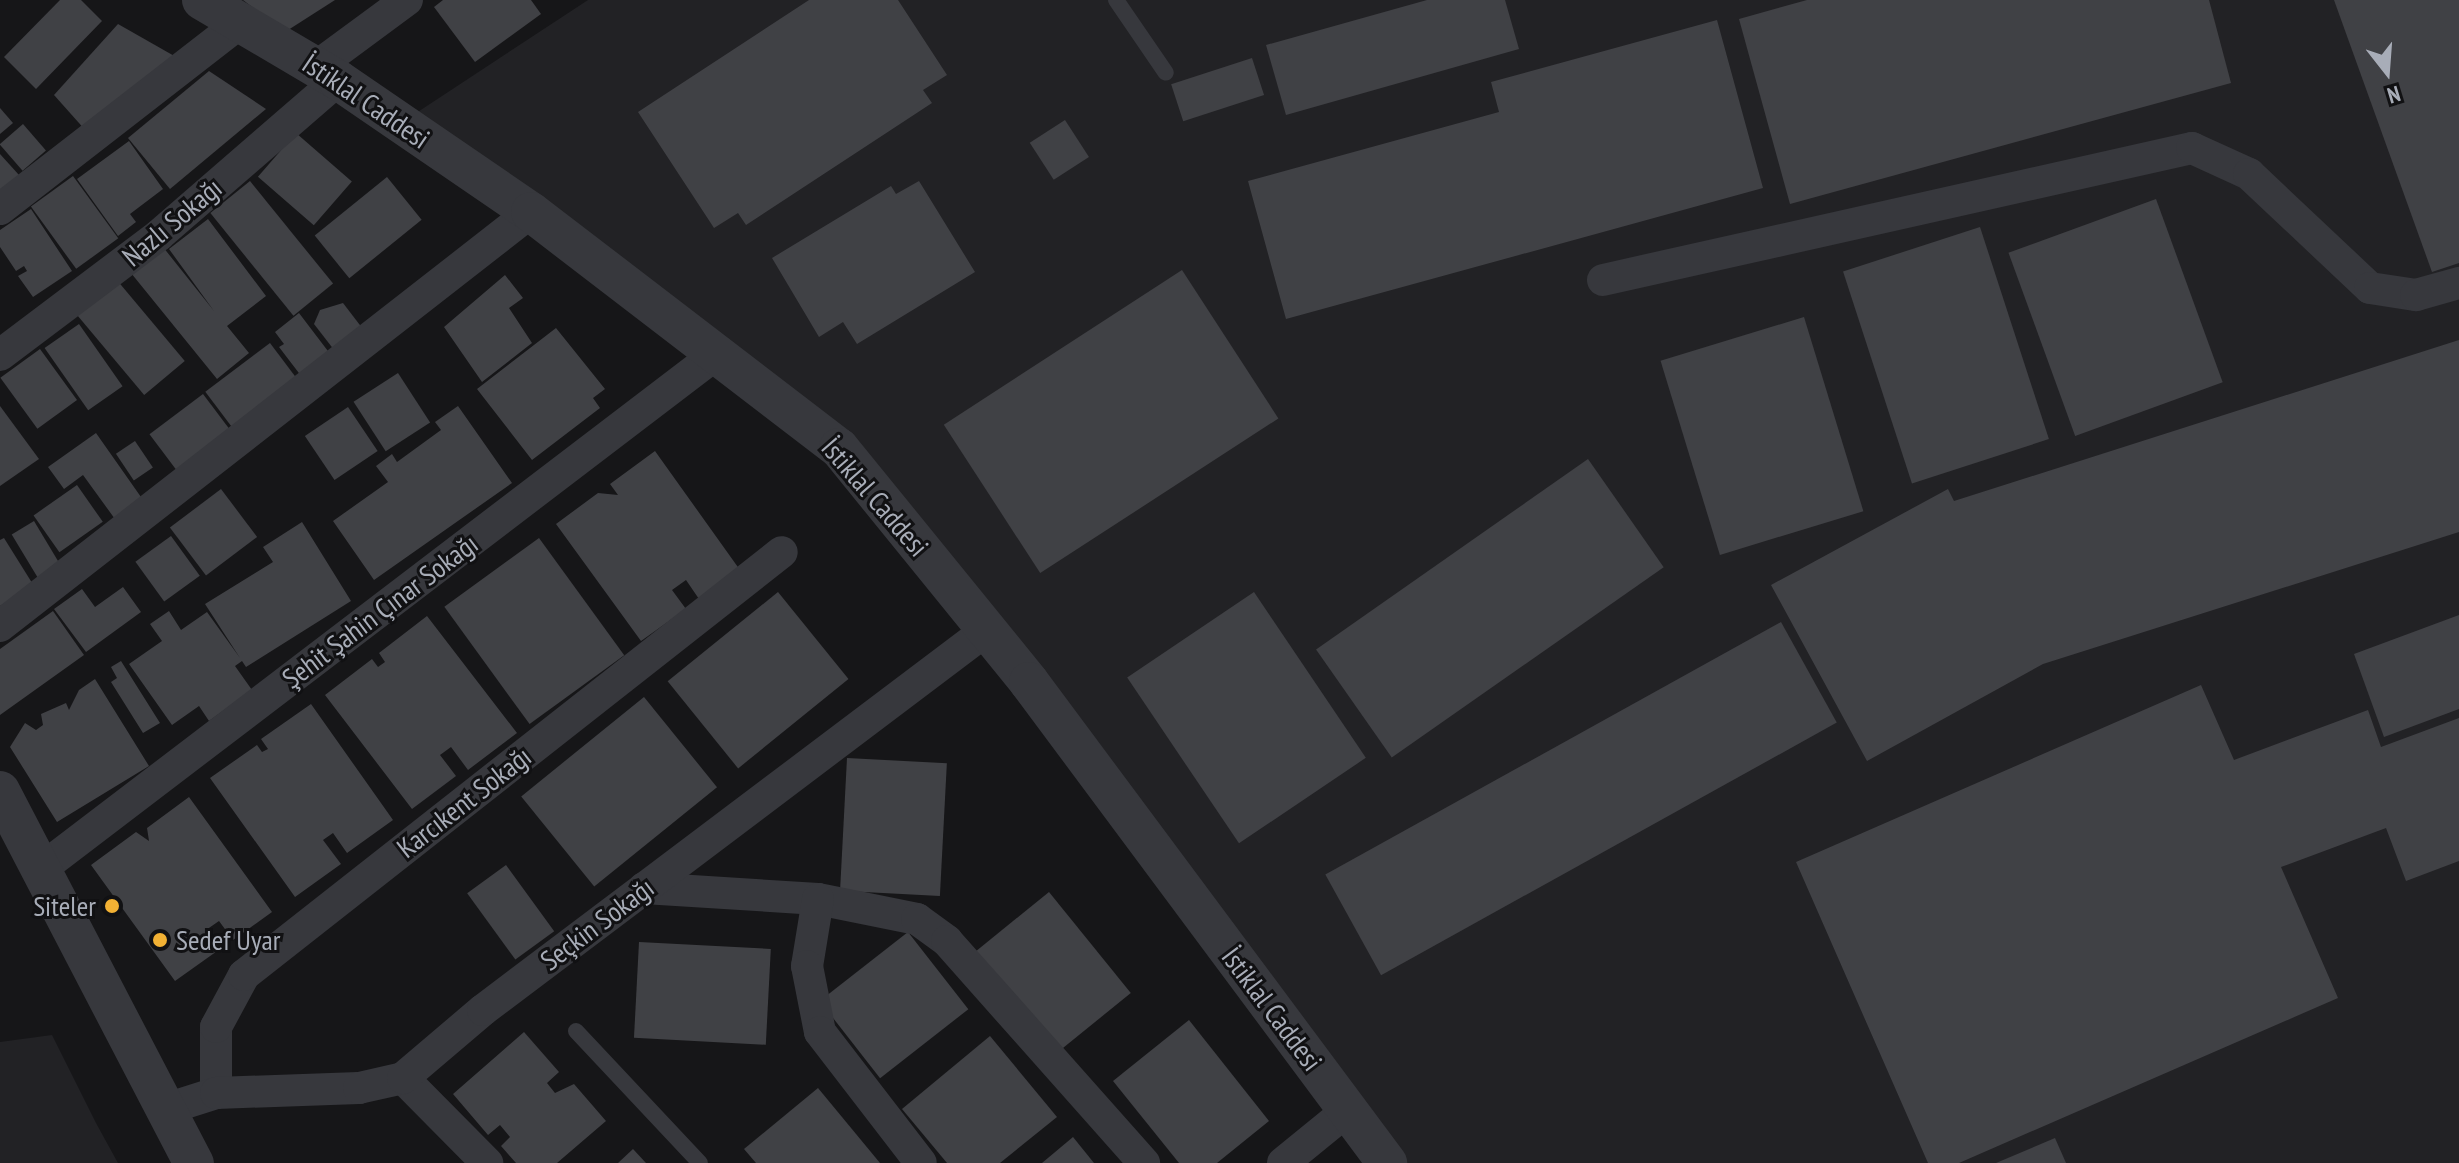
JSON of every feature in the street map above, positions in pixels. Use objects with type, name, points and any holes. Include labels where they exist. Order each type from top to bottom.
[{"type":"street","name":"İstiklal Caddesi","points":[[202,0],[327,73],[531,212],[719,352],[839,448],[987,630],[1387,1163]]},
{"type":"street","name":"Nazlı Sokağı","points":[[0,355],[159,235],[407,0]]},
{"type":"street","points":[[0,209],[242,21]]},
{"type":"street","points":[[1603,280],[2192,148],[2249,174],[2370,288],[2416,295],[2459,283]]},
{"type":"street","points":[[0,626],[531,212]]},
{"type":"street","name":"Şehit Şahin Çınar Sokağı","points":[[41,869],[719,352]]},
{"type":"street","name":"Karcıkent Sokağı","points":[[216,1093],[216,1027],[244,975],[782,552]]},
{"type":"street","name":"Seçkin Sokağı","points":[[166,1109],[216,1093],[359,1088],[403,1078],[644,888],[987,630]]},
{"type":"street","points":[[0,791],[194,1163]]},
{"type":"street","points":[[644,888],[818,899],[917,919],[947,941],[1144,1163]]},
{"type":"street","points":[[818,899],[807,966],[820,1032],[921,1163]]},
{"type":"street","points":[[403,1078],[487,1163]]},
{"type":"street","points":[[1283,1163],[1348,1110]]},
{"type":"lane","points":[[1116,0],[1166,73]]},
{"type":"lane","points":[[576,1031],[700,1163]]},
{"type":"shaded area","points":[[588,0],[2459,0],[2459,1163],[1387,1163],[839,448],[401,123]]},
{"type":"shaded area","points":[[52,1035],[118,1163],[0,1163],[0,1042]]},
{"type":"building","points":[[60,0],[81,0],[102,21],[36,89],[4,57]]},
{"type":"building","points":[[243,0],[335,0],[285,32]]},
{"type":"building","points":[[443,0],[531,0],[541,14],[475,62],[434,7]]},
{"type":"building","points":[[809,0],[898,0],[947,75],[923,90],[932,103],[746,225],[738,213],[714,228],[638,112]]},
{"type":"building","points":[[1427,0],[1505,0],[1519,49],[1286,115],[1266,45]]},
{"type":"building","points":[[1807,0],[2209,0],[2231,83],[1790,204],[1739,19]]},
{"type":"building","points":[[2334,0],[2459,0],[2459,263],[2432,272]]},
{"type":"building","points":[[1717,20],[1763,188],[1286,319],[1248,181],[1499,112],[1491,82]]},
{"type":"building","points":[[118,24],[176,57],[87,132],[54,95]]},
{"type":"building","points":[[1252,58],[1264,95],[1183,121],[1171,84]]},
{"type":"building","points":[[209,71],[266,109],[170,189],[128,138]]},
{"type":"building","points":[[0,108],[13,123],[0,134]]},
{"type":"building","points":[[1065,120],[1089,157],[1054,180],[1030,143]]},
{"type":"building","points":[[23,124],[46,150],[23,171],[0,144]]},
{"type":"building","points":[[296,133],[352,182],[314,225],[258,177]]},
{"type":"building","points":[[129,141],[163,189],[130,214],[136,222],[118,236],[77,179]]},
{"type":"building","points":[[0,154],[19,175],[0,193]]},
{"type":"building","points":[[73,176],[118,238],[76,269],[31,207]]},
{"type":"building","points":[[387,177],[422,220],[349,278],[315,236]]},
{"type":"building","points":[[250,181],[333,284],[293,316],[210,213]]},
{"type":"building","points":[[919,181],[975,272],[857,344],[843,322],[819,337],[772,258],[891,186],[896,194]]},
{"type":"building","points":[[2156,199],[2223,382],[2075,436],[2008,253]]},
{"type":"building","points":[[31,209],[72,271],[33,297],[18,276],[27,271],[24,266],[16,271],[0,247],[0,230]]},
{"type":"building","points":[[208,219],[266,296],[227,326],[249,353],[217,379],[131,273],[163,247],[214,311],[169,249]]},
{"type":"building","points":[[1980,227],[2049,439],[1912,484],[1843,271]]},
{"type":"building","points":[[1182,270],[1278,418],[1040,573],[944,425]]},
{"type":"building","points":[[505,275],[523,298],[509,308],[532,343],[482,382],[444,327]]},
{"type":"building","points":[[116,279],[185,361],[144,395],[75,313]]},
{"type":"building","points":[[343,303],[366,333],[338,355],[314,324],[320,310]]},
{"type":"building","points":[[299,313],[334,359],[305,381],[279,347],[284,344],[275,332]]},
{"type":"building","points":[[1804,317],[1863,511],[1720,555],[1661,361]]},
{"type":"building","points":[[79,324],[123,386],[88,410],[45,348]]},
{"type":"building","points":[[556,328],[605,389],[593,398],[600,408],[532,460],[477,389]]},
{"type":"building","points":[[2459,340],[2459,532],[2043,664],[1867,761],[1771,585],[1948,489],[1954,501]]},
{"type":"building","points":[[270,343],[301,384],[236,432],[205,392]]},
{"type":"building","points":[[40,349],[77,400],[37,429],[0,378]]},
{"type":"building","points":[[398,373],[430,422],[386,451],[354,402]]},
{"type":"building","points":[[203,394],[234,435],[180,475],[149,434]]},
{"type":"building","points":[[0,406],[39,459],[0,486]]},
{"type":"building","points":[[458,406],[512,483],[374,580],[333,521],[388,482],[376,466],[392,454],[397,462],[441,430],[435,422]]},
{"type":"building","points":[[348,407],[378,451],[335,480],[305,436]]},
{"type":"building","points":[[96,433],[148,507],[120,526],[83,475],[64,489],[48,467]]},
{"type":"building","points":[[135,441],[153,468],[134,480],[116,454]]},
{"type":"building","points":[[655,451],[740,570],[699,599],[686,580],[672,590],[686,609],[641,641],[556,524],[598,493],[618,495],[610,484]]},
{"type":"building","points":[[1588,459],[1664,567],[1392,758],[1316,649]]},
{"type":"building","points":[[77,485],[103,522],[59,552],[34,515]]},
{"type":"building","points":[[221,489],[257,537],[206,575],[170,528]]},
{"type":"building","points":[[34,521],[60,565],[38,578],[12,534]]},
{"type":"building","points":[[302,522],[351,601],[246,667],[242,661],[235,666],[252,690],[209,721],[199,706],[172,725],[129,664],[162,641],[150,624],[169,611],[181,630],[207,612],[240,658],[205,604],[273,562],[263,547]]},
{"type":"building","points":[[171,536],[200,576],[164,602],[135,562]]},
{"type":"building","points":[[4,538],[34,586],[0,606],[0,540]]},
{"type":"building","points":[[539,538],[624,655],[530,724],[444,607]]},
{"type":"building","points":[[123,587],[141,612],[86,652],[54,609],[82,589],[95,607]]},
{"type":"building","points":[[778,592],[848,679],[738,768],[668,681]]},
{"type":"building","points":[[1254,592],[1366,758],[1239,843],[1127,678]]},
{"type":"building","points":[[53,611],[84,655],[0,715],[0,649]]},
{"type":"building","points":[[2459,615],[2459,709],[2384,737],[2354,654]]},
{"type":"building","points":[[427,616],[517,733],[468,770],[451,747],[440,755],[456,776],[412,809],[325,695],[372,659],[378,667],[385,662],[379,653]]},
{"type":"building","points":[[1781,622],[1837,723],[1381,975],[1325,875]]},
{"type":"building","points":[[121,661],[160,723],[143,733],[111,682],[117,678],[111,667]]},
{"type":"building","points":[[95,679],[149,766],[57,822],[10,747],[25,723],[36,730],[43,725],[41,714],[66,703],[69,710],[79,690]]},
{"type":"building","points":[[2201,685],[2234,760],[2368,710],[2381,747],[2459,718],[2459,861],[2406,881],[2386,828],[2281,867],[2338,998],[1959,1163],[1928,1163],[1796,862]]},
{"type":"building","points":[[644,697],[717,787],[594,887],[521,796]]},
{"type":"building","points":[[311,704],[393,820],[347,853],[333,833],[323,840],[341,864],[295,897],[210,778],[257,745],[262,752],[268,749],[261,739]]},
{"type":"building","points":[[847,758],[947,763],[940,896],[840,891]]},
{"type":"building","points":[[189,797],[272,912],[233,940],[219,921],[206,930],[220,949],[175,981],[91,865],[136,832],[149,841],[147,828]]},
{"type":"building","points":[[506,865],[554,931],[515,960],[467,893]]},
{"type":"building","points":[[1049,892],[1131,993],[1055,1055],[973,954]]},
{"type":"building","points":[[908,932],[968,1009],[880,1078],[820,1001]]},
{"type":"building","points":[[639,942],[771,949],[766,1045],[634,1038]]},
{"type":"building","points":[[1189,1020],[1269,1121],[1217,1163],[1179,1163],[1113,1081]]},
{"type":"building","points":[[524,1032],[559,1072],[547,1083],[555,1093],[574,1084],[606,1121],[557,1163],[516,1163],[501,1146],[510,1137],[500,1125],[488,1135],[453,1094]]},
{"type":"building","points":[[990,1036],[1057,1117],[1000,1163],[947,1163],[902,1109]]},
{"type":"building","points":[[818,1088],[880,1163],[756,1163],[744,1149]]},
{"type":"building","points":[[1073,1137],[1094,1163],[1042,1163]]},
{"type":"building","points":[[2055,1138],[2066,1163],[1996,1163]]},
{"type":"building","points":[[633,1149],[646,1163],[618,1163]]},
{"type":"place","name":"Siteler","points":[[112,906]]},
{"type":"place","name":"Sedef Uyar","points":[[160,940]]}]
